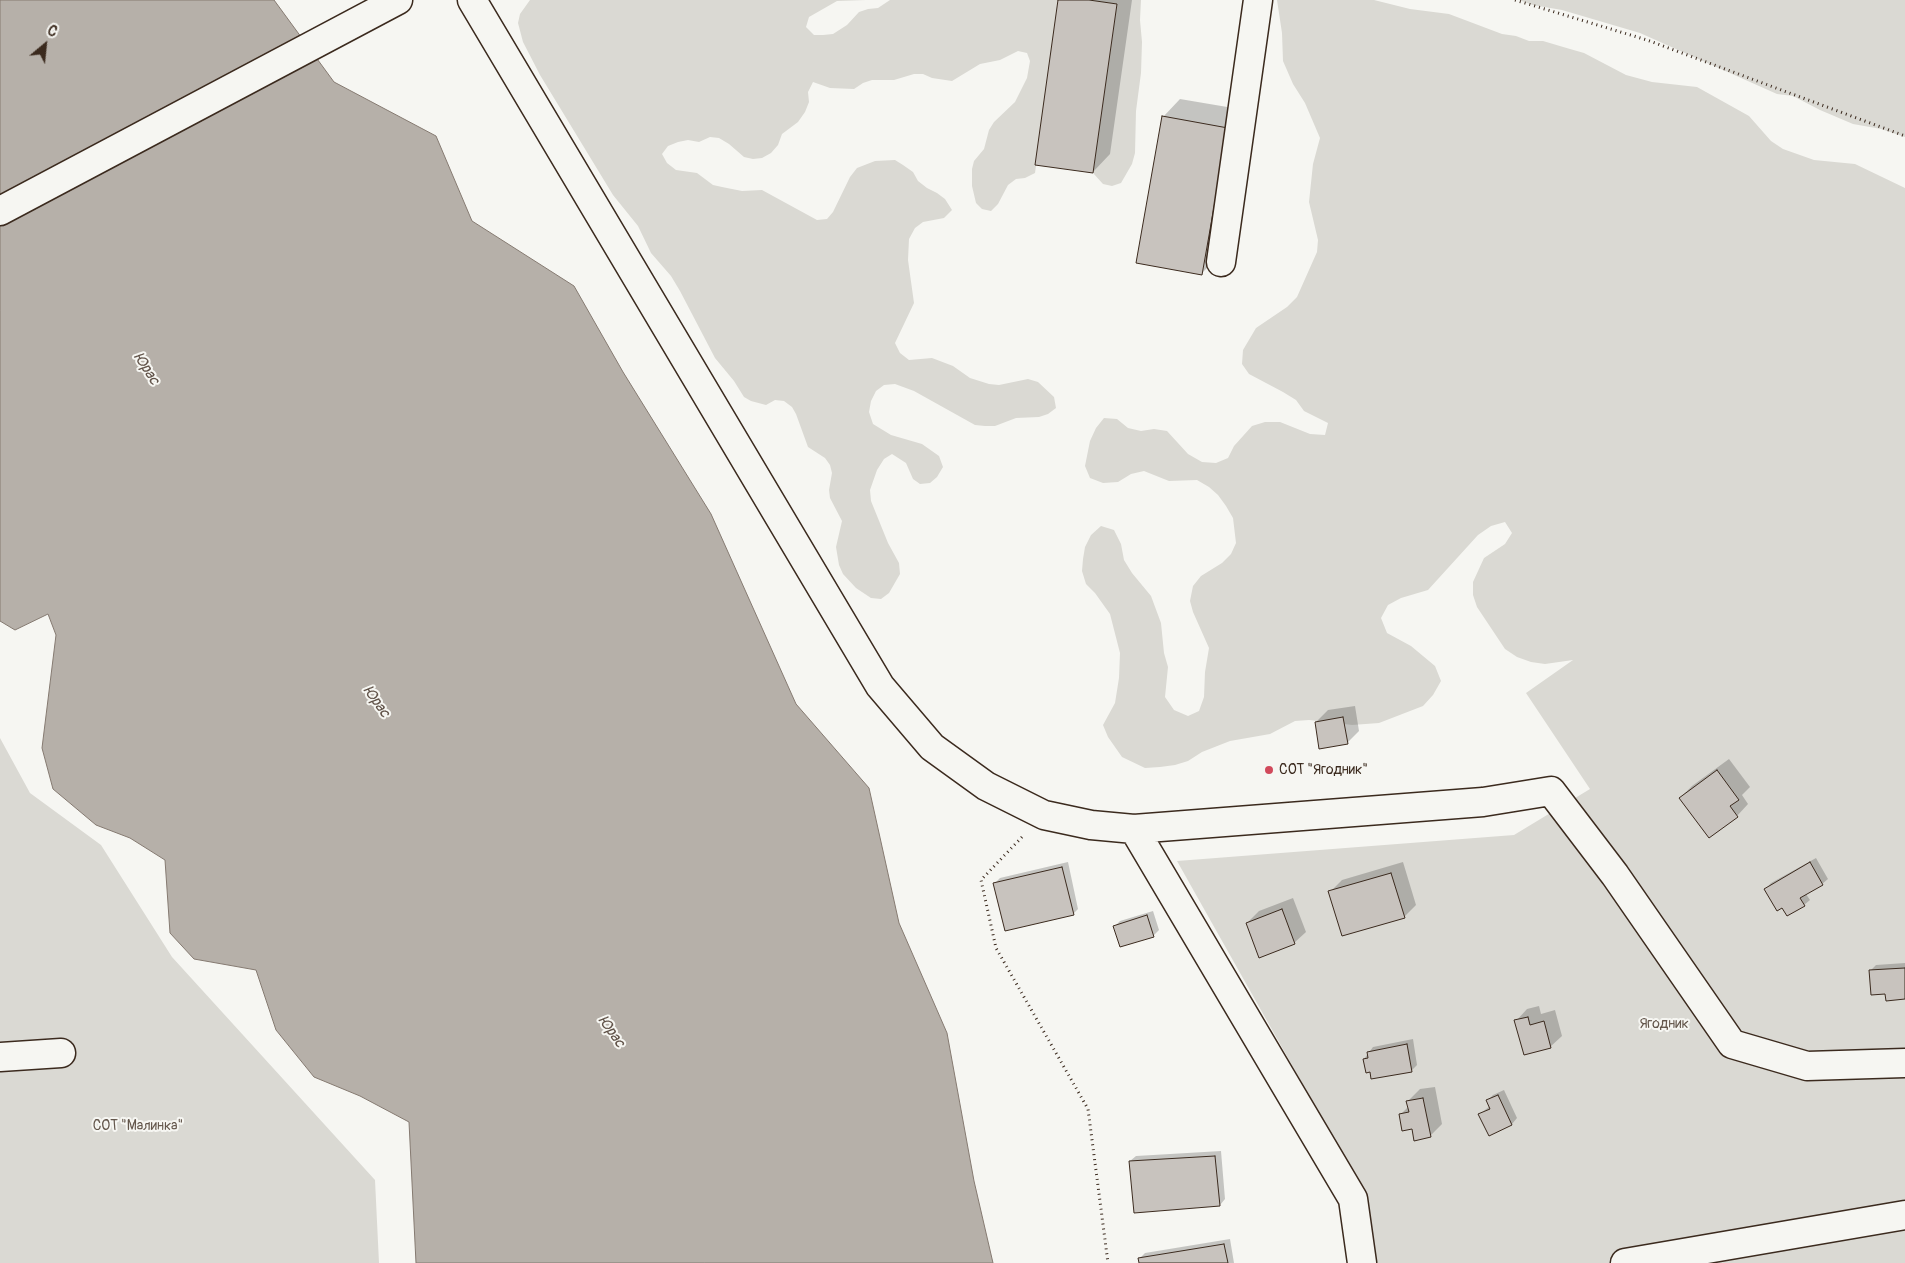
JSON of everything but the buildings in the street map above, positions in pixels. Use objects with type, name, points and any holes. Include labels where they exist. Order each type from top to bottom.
[{"type":"street","points":[[0,211],[398,0]]},
{"type":"street","points":[[472,0],[880,686],[932,747],[986,786],[1044,815],[1091,825],[1134,829],[1483,802],[1552,791],[1614,875],[1732,1044],[1807,1066],[1905,1063]]},
{"type":"street","points":[[1221,262],[1258,0]]},
{"type":"street","points":[[1134,829],[1353,1199],[1362,1263]]},
{"type":"street","points":[[0,1057],[61,1053]]},
{"type":"street","points":[[1625,1263],[1905,1215]]},
{"type":"path","points":[[1515,0],[1647,40],[1905,136]]},
{"type":"path","points":[[1044,815],[981,880],[996,948],[1088,1108],[1108,1263]]},
{"type":"green space","points":[[530,0],[866,0],[837,1],[809,17],[806,27],[814,35],[823,35],[833,34],[847,25],[859,12],[878,8],[890,0],[1058,0],[1035,173],[1025,178],[1016,179],[1008,185],[998,204],[991,211],[982,209],[976,203],[972,186],[972,169],[974,161],[984,149],[989,130],[994,122],[1015,102],[1027,78],[1030,61],[1027,53],[1018,51],[1000,60],[980,64],[952,81],[932,78],[923,74],[914,74],[894,80],[872,80],[854,89],[830,88],[813,82],[808,92],[809,102],[805,112],[798,122],[782,134],[778,145],[771,153],[762,158],[744,157],[719,138],[710,137],[699,142],[688,140],[678,142],[668,146],[662,154],[667,163],[676,170],[697,173],[713,185],[742,191],[762,190],[817,220],[827,219],[833,212],[850,177],[857,168],[875,161],[895,160],[913,172],[918,181],[945,199],[952,210],[944,218],[923,222],[915,228],[909,239],[908,260],[914,303],[895,343],[900,353],[909,360],[932,358],[953,366],[970,378],[989,384],[999,385],[1028,379],[1038,382],[1054,397],[1056,408],[1048,414],[1039,417],[1016,418],[995,426],[985,426],[975,425],[914,391],[895,384],[884,385],[876,391],[871,401],[869,412],[873,424],[891,435],[922,444],[939,456],[943,467],[937,477],[930,483],[920,484],[913,479],[906,463],[892,454],[884,459],[877,470],[870,490],[871,501],[888,543],[899,563],[900,574],[889,593],[881,599],[871,598],[856,588],[843,574],[839,565],[836,547],[842,521],[830,498],[829,490],[832,473],[830,465],[825,458],[808,447],[792,407],[784,401],[775,400],[766,405],[744,397],[734,381],[715,358],[671,276],[651,253],[638,226],[613,195],[540,75],[523,42],[518,23],[520,14]]},
{"type":"green space","points":[[1089,0],[1141,0],[1141,73],[1136,111],[1135,153],[1132,164],[1121,183],[1112,186],[1103,184],[1093,173],[1117,4]]},
{"type":"green space","name":"Ягодник","points":[[1277,0],[1374,0],[1410,9],[1449,14],[1502,34],[1516,36],[1529,41],[1543,41],[1584,53],[1626,75],[1652,82],[1697,87],[1749,116],[1771,141],[1783,149],[1814,160],[1855,164],[1905,188],[1905,1263],[1375,1263],[1364,1193],[1177,861],[1514,835],[1590,789],[1526,693],[1573,660],[1545,664],[1517,657],[1505,649],[1477,607],[1473,595],[1473,582],[1484,558],[1505,544],[1512,533],[1505,522],[1491,526],[1478,535],[1428,590],[1401,598],[1388,605],[1381,618],[1387,633],[1411,646],[1435,666],[1441,681],[1433,695],[1423,706],[1379,723],[1352,725],[1309,720],[1295,721],[1270,734],[1230,741],[1202,752],[1188,761],[1160,767],[1145,768],[1122,757],[1108,737],[1103,725],[1115,703],[1120,653],[1110,614],[1086,584],[1082,571],[1085,547],[1091,535],[1101,526],[1114,530],[1121,544],[1124,560],[1151,596],[1161,623],[1164,653],[1168,667],[1165,697],[1174,710],[1188,716],[1199,711],[1204,697],[1205,672],[1209,648],[1190,601],[1193,586],[1201,576],[1222,563],[1231,554],[1236,543],[1233,518],[1226,506],[1218,495],[1197,480],[1169,481],[1144,471],[1131,474],[1118,482],[1103,483],[1090,478],[1085,466],[1090,441],[1096,428],[1104,418],[1117,419],[1128,428],[1141,431],[1154,429],[1167,431],[1188,454],[1202,462],[1216,463],[1228,458],[1234,446],[1252,426],[1265,422],[1280,422],[1310,434],[1325,435],[1328,423],[1304,411],[1296,400],[1249,374],[1242,364],[1243,350],[1256,328],[1287,307],[1297,297],[1317,252],[1318,240],[1309,202],[1313,164],[1320,138],[1305,103],[1293,84],[1283,61],[1282,33]]},
{"type":"green space","points":[[1519,0],[1905,0],[1905,137],[1881,129],[1853,124],[1793,96],[1777,94],[1640,33],[1562,10],[1533,5]]},
{"type":"green space","name":"СОТ \"Малинка\"","points":[[0,738],[30,793],[101,845],[172,957],[375,1180],[379,1263],[0,1263]]},
{"type":"water","name":"Юрас","points":[[0,0],[274,0],[334,82],[436,136],[472,221],[574,286],[623,372],[711,514],[796,704],[869,788],[899,923],[947,1033],[974,1181],[993,1263],[416,1263],[409,1122],[360,1096],[314,1077],[276,1030],[256,970],[194,959],[170,933],[165,860],[130,838],[96,825],[53,789],[42,748],[56,635],[48,614],[15,630],[0,621]]},
{"type":"place","name":"СОТ \"Ягодник\"","points":[[1269,770]]}]
